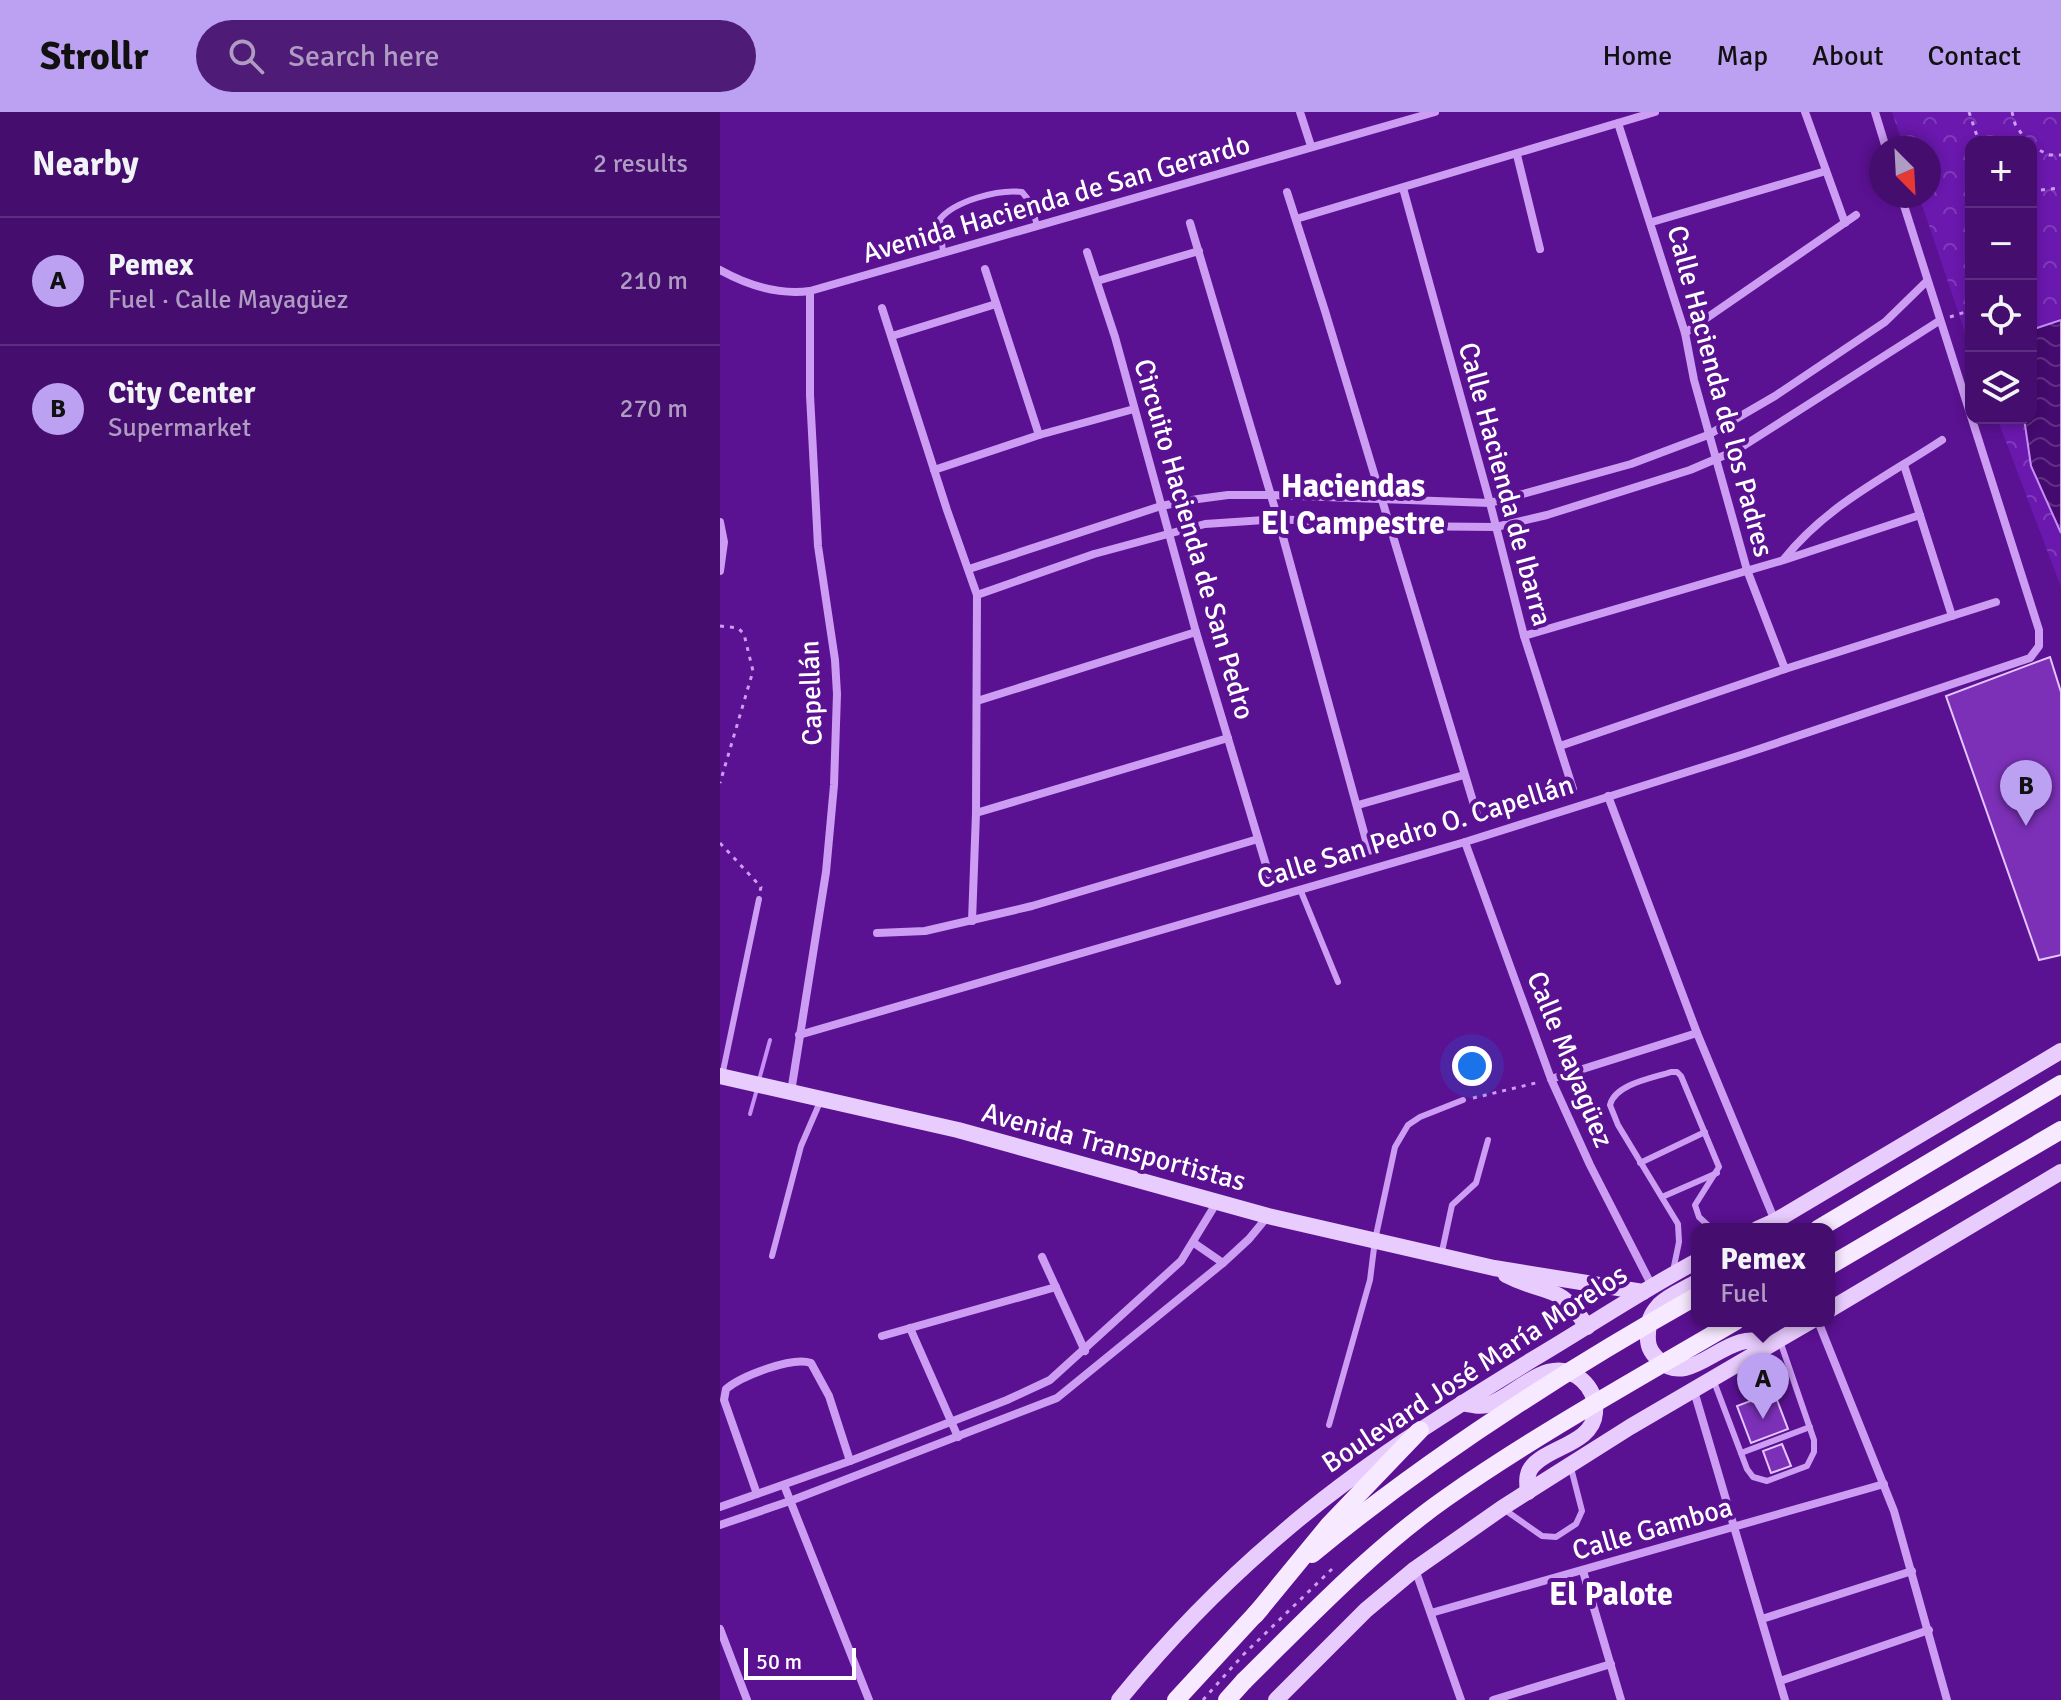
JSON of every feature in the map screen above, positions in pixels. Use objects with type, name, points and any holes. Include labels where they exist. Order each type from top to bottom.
[{"type":"main road","points":[[1828,1223],[2061,1084]]},
{"type":"main road","points":[[1835,1262],[2061,1130]]},
{"type":"main road","name":"Boulevard José María Morelos","points":[[1176,1700],[1312,1554],[1367,1508],[1479,1428],[1691,1300]]},
{"type":"main road","points":[[1227,1700],[1352,1574],[1446,1499],[1592,1405],[1726,1327]]},
{"type":"main road","points":[[1255,1615],[1329,1525],[1420,1430]]},
{"type":"street","points":[[1300,112],[1311,146]]},
{"type":"street","name":"Avenida Hacienda de San Gerardo","points":[[720,279],[734,279],[784,292],[810,291],[1435,112]]},
{"type":"street","points":[[1296,219],[1655,112]]},
{"type":"street","points":[[1805,112],[1845,223]]},
{"type":"street","points":[[1875,112],[1882,136]]},
{"type":"street","name":"Calle Hacienda de los Padres","points":[[1618,123],[1685,333],[1708,435],[1747,570],[1785,669]]},
{"type":"street","points":[[1517,155],[1540,249]]},
{"type":"street","points":[[1652,222],[1826,171]]},
{"type":"street","name":"Calle Hacienda de Ibarra","points":[[1403,188],[1524,636],[1573,789]]},
{"type":"street","points":[[1287,192],[1478,818]]},
{"type":"street","points":[[977,595],[1094,554],[1205,524],[1278,519],[1390,526],[1496,527],[1638,488],[1716,459],[1777,427],[1939,321],[1905,208]]},
{"type":"street","points":[[1685,333],[1856,215]]},
{"type":"street","points":[[1190,223],[1278,519],[1369,851]]},
{"type":"street","points":[[1097,281],[1199,251]]},
{"type":"street","name":"Circuito Hacienda de San Pedro","points":[[1087,252],[1269,875]]},
{"type":"street","points":[[985,269],[1039,435]]},
{"type":"street","name":"Avenida Hacienda de San Gerardo","points":[[720,270],[734,279]]},
{"type":"street","points":[[969,569],[1161,506],[1228,495],[1490,503],[1631,464],[1708,435],[1775,396],[1885,322],[1927,281]]},
{"type":"street","name":"Capellán","points":[[785,1090],[799,1035],[826,872],[834,785],[837,694],[818,546],[810,395],[810,291]]},
{"type":"street","points":[[892,336],[996,304]]},
{"type":"street","points":[[882,308],[977,595],[972,921]]},
{"type":"street","name":"Calle San Pedro O. Capellán","points":[[799,1035],[1465,842],[2030,658],[2037,650],[2039,630],[1939,321]]},
{"type":"street","points":[[934,470],[1039,435],[1134,409]]},
{"type":"street","points":[[1784,560],[1825,515],[1942,440]]},
{"type":"street","points":[[1904,465],[1952,616]]},
{"type":"street","points":[[1524,636],[1784,560],[1920,515]]},
{"type":"street","points":[[720,522],[724,542],[720,571]]},
{"type":"street","points":[[1560,746],[1785,669],[1996,602]]},
{"type":"street","points":[[977,701],[1196,632]]},
{"type":"street","points":[[976,813],[1228,738]]},
{"type":"street","points":[[1358,805],[1464,775]]},
{"type":"street","points":[[1608,796],[1697,1033],[1775,1221]]},
{"type":"street","points":[[877,933],[925,931],[972,921],[1258,839]]},
{"type":"street","name":"Calle Mayagüez","points":[[1465,842],[1551,1079],[1648,1289]]},
{"type":"street","points":[[1551,1079],[1697,1033]]},
{"type":"street","points":[[1770,1223],[2061,1051]]},
{"type":"street","name":"Avenida Transportistas","points":[[721,1076],[958,1130],[1268,1216],[1441,1256],[1494,1268],[1648,1289]]},
{"type":"street","points":[[1835,1306],[2061,1172]]},
{"type":"street","points":[[720,1507],[850,1461],[1034,1389],[1057,1375],[1181,1261],[1217,1202]]},
{"type":"street","points":[[720,1525],[1057,1398],[1223,1263],[1268,1216]]},
{"type":"street","points":[[1194,1243],[1223,1263]]},
{"type":"street","points":[[1042,1257],[1085,1351]]},
{"type":"street","name":"Boulevard José María Morelos","points":[[1119,1700],[1168,1641],[1281,1534],[1325,1498],[1462,1403],[1691,1264]]},
{"type":"street","name":"Avenida Transportistas","points":[[1494,1268],[1526,1284],[1555,1292],[1574,1306],[1587,1327]]},
{"type":"street","points":[[1691,1286],[1661,1303],[1648,1320],[1647,1342],[1651,1353],[1665,1367],[1679,1369],[1697,1365],[1733,1344],[1747,1340],[1774,1342]]},
{"type":"street","points":[[882,1336],[1056,1287]]},
{"type":"street","points":[[1276,1700],[1366,1610],[1415,1569],[1570,1465],[1800,1327]]},
{"type":"street","points":[[1820,1327],[1884,1484],[1912,1571],[1947,1700]]},
{"type":"street","points":[[910,1328],[958,1437]]},
{"type":"street","points":[[757,1494],[724,1400],[726,1389],[741,1379],[793,1361],[811,1363],[829,1396],[850,1461]]},
{"type":"street","points":[[1462,1403],[1488,1405],[1541,1373],[1570,1374],[1579,1377],[1591,1388],[1596,1409],[1594,1423],[1585,1433],[1531,1467],[1527,1479],[1528,1492]]},
{"type":"street","points":[[1694,1391],[1785,1700]]},
{"type":"street","name":"Calle Gamboa","points":[[1431,1613],[1884,1484]]},
{"type":"street","points":[[784,1485],[869,1700]]},
{"type":"street","points":[[1415,1569],[1461,1700]]},
{"type":"street","points":[[1583,1571],[1621,1700]]},
{"type":"street","points":[[1762,1619],[1912,1571]]},
{"type":"street","points":[[720,1629],[747,1700]]},
{"type":"street","points":[[1780,1681],[1929,1630]]},
{"type":"street","points":[[1493,1700],[1611,1664]]},
{"type":"lane","points":[[943,253],[940,219],[950,209],[986,197],[1022,192],[1031,203],[1037,226]]},
{"type":"lane","points":[[1300,889],[1338,982]]},
{"type":"lane","points":[[721,1076],[759,899]]},
{"type":"lane","points":[[1672,1275],[1680,1232],[1674,1215],[1618,1125],[1610,1105],[1614,1095],[1677,1072],[1684,1080],[1717,1159],[1717,1173],[1695,1205],[1699,1217],[1706,1223]]},
{"type":"lane","points":[[772,1256],[801,1146],[822,1099]]},
{"type":"lane","points":[[1329,1425],[1370,1280],[1384,1193],[1401,1134],[1420,1117],[1463,1100]]},
{"type":"lane","points":[[1640,1163],[1705,1132]]},
{"type":"lane","points":[[1441,1256],[1452,1205],[1476,1183],[1488,1140]]},
{"type":"lane","points":[[1662,1197],[1717,1173]]},
{"type":"lane","points":[[1713,1379],[1747,1469],[1760,1480],[1767,1481],[1799,1469],[1812,1460],[1814,1440],[1774,1342]]},
{"type":"lane","points":[[1741,1453],[1810,1427]]},
{"type":"lane","points":[[1502,1508],[1542,1536],[1556,1537],[1576,1524],[1582,1511],[1570,1465]]},
{"type":"path","points":[[1969,112],[1977,136]]},
{"type":"path","points":[[2012,112],[2023,136]]},
{"type":"path","points":[[2037,150],[2049,155],[2061,155]]},
{"type":"path","points":[[2037,190],[2061,188]]},
{"type":"path","points":[[1939,321],[1965,312]]},
{"type":"path","points":[[720,626],[738,628],[744,634],[753,671],[720,783]]},
{"type":"path","points":[[720,843],[761,887],[759,899]]},
{"type":"path","points":[[1463,1100],[1551,1079]]},
{"type":"green space","points":[[1892,112],[2061,112],[2061,587],[1999,424],[2037,424],[2037,136],[1965,136],[1965,332],[1923,208],[1941,208],[1941,136],[1900,136]]},
{"type":"water","points":[[2061,320],[2061,533],[2031,466],[2025,424],[2037,424],[2037,328]]},
{"type":"building","points":[[2050,657],[2061,692],[2061,955],[2039,960],[1946,696]]},
{"type":"building","points":[[1774,1392],[1788,1429],[1751,1443],[1737,1406]]},
{"type":"building","points":[[1782,1444],[1791,1466],[1771,1473],[1763,1451]]},
{"type":"waterway","points":[[759,1080],[770,1040]]},
{"type":"waterway","points":[[750,1114],[757,1089]]},
{"type":"place","name":"City Center","points":[[2026,826]]},
{"type":"place","name":"Pemex","points":[[1763,1419]]},
{"type":"district","name":"Haciendas El Campestre","points":[[1353,504]]},
{"type":"district","name":"El Palote","points":[[1611,1594]]}]
